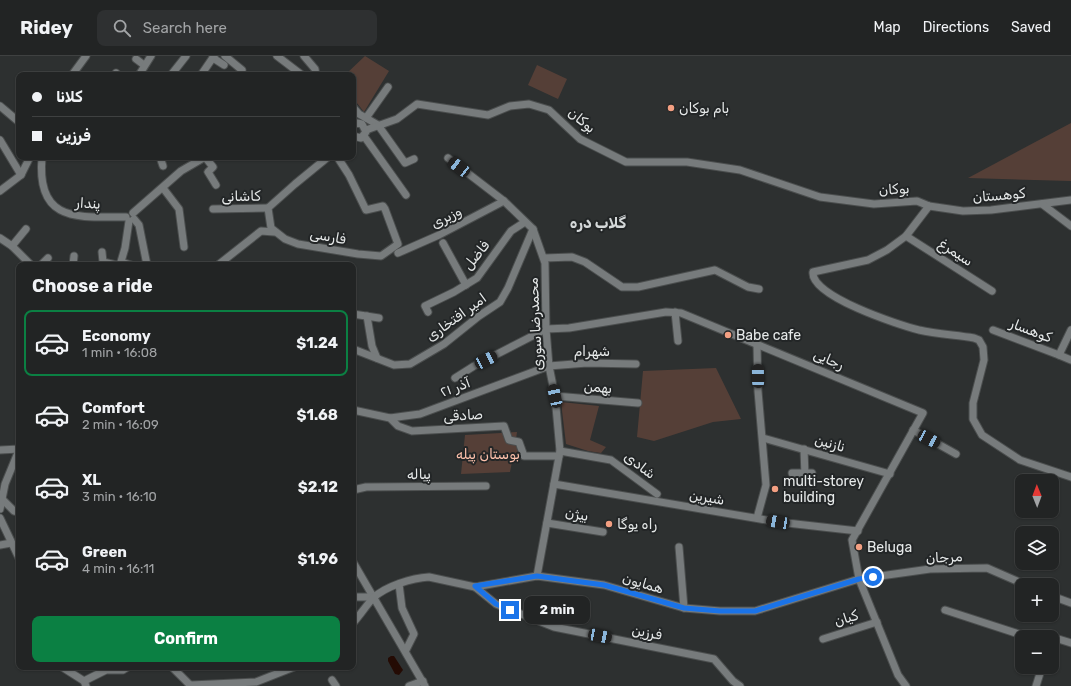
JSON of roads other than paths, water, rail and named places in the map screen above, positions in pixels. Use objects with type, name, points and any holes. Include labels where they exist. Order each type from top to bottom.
[{"type":"street","points":[[77,72],[85,56]]},
{"type":"street","points":[[140,72],[151,56]]},
{"type":"street","points":[[173,72],[186,56]]},
{"type":"street","points":[[225,56],[242,70]]},
{"type":"street","points":[[277,56],[298,72]]},
{"type":"street","points":[[304,56],[315,69],[316,72]]},
{"type":"street","points":[[203,72],[214,57],[224,65]]},
{"type":"street","points":[[136,59],[144,65]]},
{"type":"street","points":[[366,118],[388,88]]},
{"type":"street","name":"بوکان","points":[[356,137],[361,138],[365,133],[378,125],[397,119],[417,104],[488,115],[510,106],[529,104],[550,110],[580,139],[626,162],[687,162],[740,170],[820,197],[874,204],[917,201],[929,206]]},
{"type":"street","points":[[0,106],[16,119]]},
{"type":"street","points":[[356,110],[378,125],[405,163],[414,159]]},
{"type":"street","points":[[356,124],[360,123],[406,195]]},
{"type":"street","points":[[0,140],[21,175]]},
{"type":"street","name":"محمدرضا سوری","points":[[448,158],[504,201],[533,229],[544,258],[546,329],[549,366],[555,396],[560,453],[537,576]]},
{"type":"street","points":[[0,190],[21,175],[28,160]]},
{"type":"street","name":"پندار","points":[[42,160],[42,171],[46,194],[51,202],[65,214],[86,218],[131,217]]},
{"type":"street","points":[[161,160],[163,166]]},
{"type":"street","points":[[120,262],[131,217],[192,160]]},
{"type":"street","points":[[207,160],[213,167],[208,172],[216,185]]},
{"type":"street","points":[[222,262],[261,232],[274,232],[269,222],[268,208],[294,184],[324,160]]},
{"type":"street","name":"فارسی","points":[[274,232],[298,244],[336,252],[381,256],[398,244],[383,206],[366,210],[349,175],[339,160]]},
{"type":"street","points":[[163,188],[179,209],[184,247]]},
{"type":"street","name":"کوهستان","points":[[929,206],[962,211],[991,210],[1071,200]]},
{"type":"street","name":"وزیری","points":[[398,253],[438,235],[504,201]]},
{"type":"street","points":[[1042,204],[1071,226]]},
{"type":"street","points":[[929,206],[906,236],[868,260],[817,270],[812,274],[823,290],[835,298],[884,319],[920,330],[979,340],[983,347],[984,360],[973,403],[973,419],[982,435],[1020,460],[1071,477]]},
{"type":"street","name":"کاشانی","points":[[213,209],[268,208]]},
{"type":"street","points":[[131,217],[139,225],[146,262]]},
{"type":"street","name":"فاضل","points":[[428,312],[425,306],[477,278],[512,231],[525,222]]},
{"type":"street","points":[[12,246],[26,229]]},
{"type":"street","name":"امیر افتخاری","points":[[356,350],[394,365],[410,364],[444,344],[479,316],[500,302],[533,229]]},
{"type":"street","name":"سیمرغ","points":[[906,236],[992,291]]},
{"type":"street","points":[[0,238],[12,246],[28,262]]},
{"type":"street","points":[[443,243],[466,285]]},
{"type":"street","points":[[102,252],[103,262]]},
{"type":"street","points":[[73,262],[74,256]]},
{"type":"street","points":[[544,258],[572,257],[585,262],[622,287],[638,287],[715,270],[748,287],[759,289]]},
{"type":"street","points":[[44,262],[48,258]]},
{"type":"street","points":[[675,312],[678,341]]},
{"type":"street","name":"رجایی","points":[[546,329],[569,328],[659,313],[682,313],[923,413],[852,540],[859,579],[898,675],[906,686]]},
{"type":"street","points":[[356,314],[379,318]]},
{"type":"street","points":[[367,316],[372,346],[377,358]]},
{"type":"street","points":[[455,378],[474,366],[546,329]]},
{"type":"street","name":"کوهسار","points":[[993,330],[1071,360]]},
{"type":"street","name":"کوهسار","points":[[1059,355],[1071,330]]},
{"type":"street","points":[[757,345],[758,391],[766,485],[757,518]]},
{"type":"street","name":"شهرام","points":[[549,366],[587,363],[636,364]]},
{"type":"street","name":"۲۱ آذر","points":[[390,418],[420,414],[549,366]]},
{"type":"street","name":"بهمن","points":[[555,396],[638,404]]},
{"type":"street","name":"صادقی","points":[[356,411],[390,418],[398,426],[412,431],[504,426],[509,440],[519,442],[524,456],[560,453]]},
{"type":"street","points":[[913,430],[956,454]]},
{"type":"street","name":"نازنین","points":[[763,438],[890,474]]},
{"type":"street","points":[[792,473],[808,474],[804,449]]},
{"type":"street","points":[[0,450],[16,450]]},
{"type":"street","name":"شادی","points":[[560,453],[612,460],[657,494]]},
{"type":"street","points":[[0,510],[5,484],[16,457]]},
{"type":"street","name":"شیرین","points":[[554,484],[757,518],[858,531]]},
{"type":"street","name":"پیاله","points":[[356,489],[366,487],[486,486]]},
{"type":"street","points":[[2,499],[16,511]]},
{"type":"street","points":[[0,518],[16,552]]},
{"type":"street","name":"بیژن","points":[[547,523],[604,532]]},
{"type":"street","points":[[0,545],[11,543]]},
{"type":"street","points":[[679,547],[684,608]]},
{"type":"street","points":[[356,567],[406,650],[424,684],[409,686]]},
{"type":"street","name":"مرجان","points":[[859,579],[930,569],[987,568],[1015,580]]},
{"type":"street","name":"همایون","points":[[374,597],[399,584],[429,577],[475,586],[537,576],[604,585],[684,608],[720,611],[755,611],[859,579]]},
{"type":"street","points":[[399,584],[402,608],[414,634],[406,650]]},
{"type":"street","name":"فرزین","points":[[475,586],[496,604],[554,627],[714,659],[732,681],[740,686]]},
{"type":"street","points":[[356,597],[374,597]]},
{"type":"street","points":[[356,619],[374,597]]},
{"type":"street","points":[[1059,599],[1071,603]]},
{"type":"street","points":[[945,610],[1015,633]]},
{"type":"street","name":"کیان","points":[[823,639],[877,622]]},
{"type":"street","points":[[1059,639],[1071,643]]},
{"type":"street","points":[[66,670],[85,684],[106,670],[123,670]]},
{"type":"street","points":[[175,670],[191,686],[256,682],[286,670]]},
{"type":"street","points":[[1036,686],[1040,674]]},
{"type":"place","name":"بام بوکان","points":[[671,108]]},
{"type":"place","name":"Babe cafe","points":[[728,335]]},
{"type":"place","name":"multi-storey building","points":[[775,489]]},
{"type":"place","name":"راه یوگا","points":[[609,524]]},
{"type":"place","name":"Beluga","points":[[859,547]]},
{"type":"district","name":"گلاب دره","points":[[598,223]]},
{"type":"park label","name":"بوستان پیله","points":[[488,454]]}]
